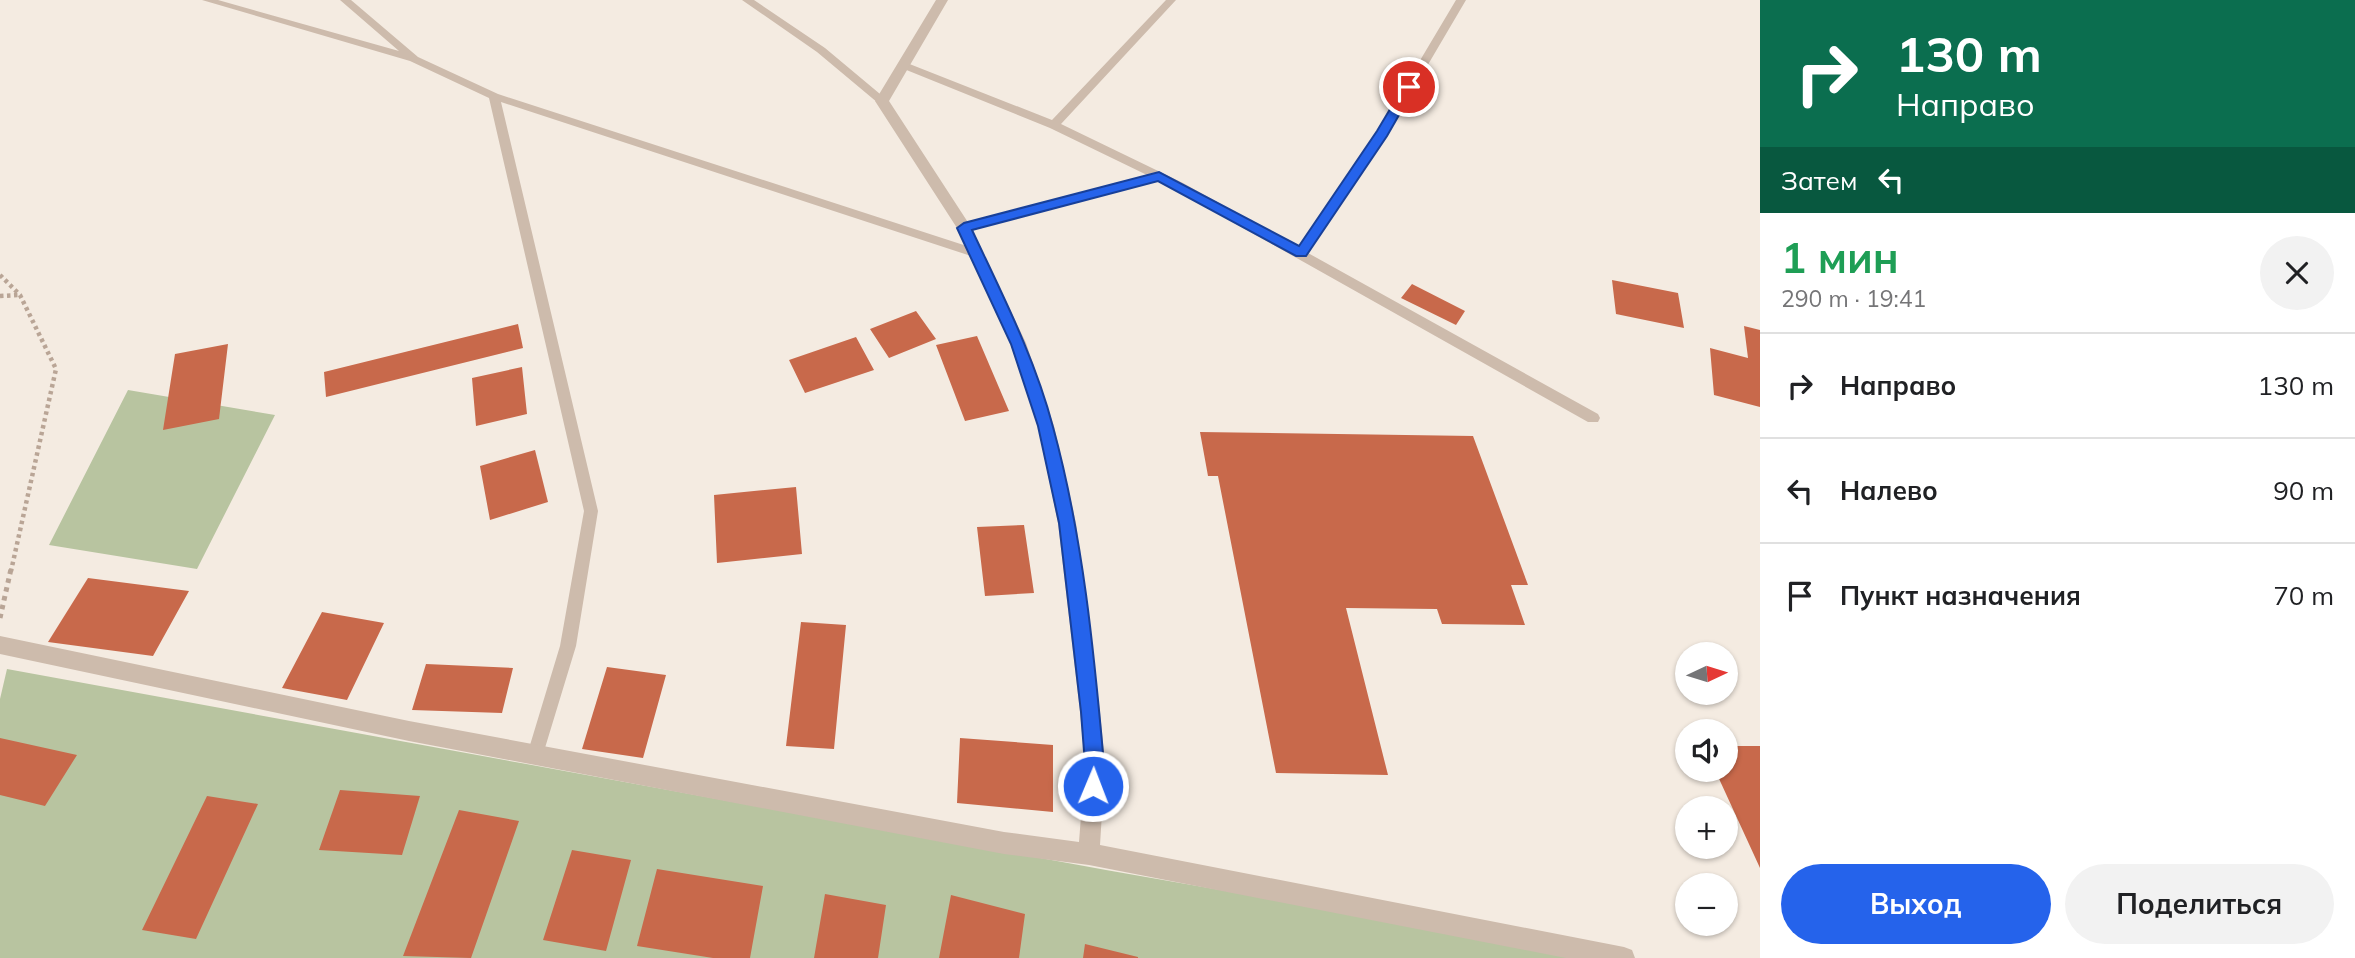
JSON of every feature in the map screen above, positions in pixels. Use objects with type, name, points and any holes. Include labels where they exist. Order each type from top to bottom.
[{"type":"street","points":[[942,0],[882,101],[964,228],[1018,344],[1046,426],[1067,523],[1095,764],[1088,854]]},
{"type":"street","points":[[0,646],[535,755],[1004,843],[1088,854],[1624,958]]},
{"type":"lane","points":[[207,0],[414,59],[494,96],[975,253]]},
{"type":"lane","points":[[345,0],[414,59]]},
{"type":"lane","points":[[747,0],[821,50],[882,101]]},
{"type":"lane","points":[[1054,125],[1171,0]]},
{"type":"lane","points":[[1301,253],[1382,133],[1461,0]]},
{"type":"lane","points":[[903,65],[1054,125],[1159,176],[1593,418]]},
{"type":"lane","points":[[494,96],[591,511],[568,646],[535,755]]},
{"type":"lane","points":[[964,228],[1159,176]]},
{"type":"path","points":[[0,275],[20,295],[56,369],[0,618]]},
{"type":"path","points":[[0,296],[20,295]]},
{"type":"green space","points":[[128,390],[275,415],[197,569],[49,545]]},
{"type":"green space","points":[[7,669],[1106,870],[1609,958],[0,958],[0,699]]},
{"type":"building","points":[[1612,280],[1678,293],[1684,328],[1616,314]]},
{"type":"building","points":[[1412,284],[1465,311],[1456,325],[1401,298]]},
{"type":"building","points":[[916,311],[936,339],[889,358],[870,329]]},
{"type":"building","points":[[518,324],[523,348],[326,397],[324,372]]},
{"type":"building","points":[[1744,326],[1760,330],[1760,407],[1714,395],[1710,348],[1748,358]]},
{"type":"building","points":[[977,336],[1009,411],[965,421],[936,345]]},
{"type":"building","points":[[856,337],[874,370],[805,393],[789,360]]},
{"type":"building","points":[[228,344],[219,419],[163,430],[175,354]]},
{"type":"building","points":[[522,367],[527,414],[476,426],[472,378]]},
{"type":"building","points":[[1200,432],[1473,436],[1528,585],[1511,585],[1525,625],[1442,624],[1437,609],[1346,608],[1388,775],[1276,773],[1218,476],[1208,476]]},
{"type":"building","points":[[535,450],[548,502],[490,520],[480,466]]},
{"type":"building","points":[[796,487],[802,554],[717,563],[714,495]]},
{"type":"building","points":[[1024,525],[1034,593],[985,596],[977,527]]},
{"type":"building","points":[[88,578],[189,591],[153,656],[48,642]]},
{"type":"building","points":[[322,612],[384,623],[347,700],[282,688]]},
{"type":"building","points":[[801,622],[846,625],[834,749],[786,746]]},
{"type":"building","points":[[426,664],[513,668],[502,713],[412,710]]},
{"type":"building","points":[[607,667],[666,675],[643,758],[582,749]]},
{"type":"building","points":[[0,738],[77,755],[45,806],[0,795]]},
{"type":"building","points":[[960,738],[1053,745],[1053,812],[957,803]]},
{"type":"building","points":[[1738,746],[1760,746],[1760,868],[1738,820],[1738,796],[1727,796],[1721,782],[1738,782]]},
{"type":"building","points":[[340,790],[420,796],[402,855],[319,850]]},
{"type":"building","points":[[207,796],[258,804],[196,939],[142,930]]},
{"type":"building","points":[[459,810],[519,821],[471,958],[403,956]]},
{"type":"building","points":[[572,850],[631,860],[606,951],[543,940]]},
{"type":"building","points":[[657,869],[763,886],[750,958],[713,958],[637,946]]},
{"type":"building","points":[[825,894],[886,905],[878,958],[814,958]]},
{"type":"building","points":[[951,895],[1025,914],[1019,958],[939,958]]},
{"type":"building","points":[[1085,944],[1138,957],[1138,958],[1083,958]]},
{"type":"route","points":[[1093,786],[1095,764],[1090,712],[1067,523],[1046,426],[1018,344],[964,228],[1159,176],[1301,253],[1382,133],[1409,87]]}]
